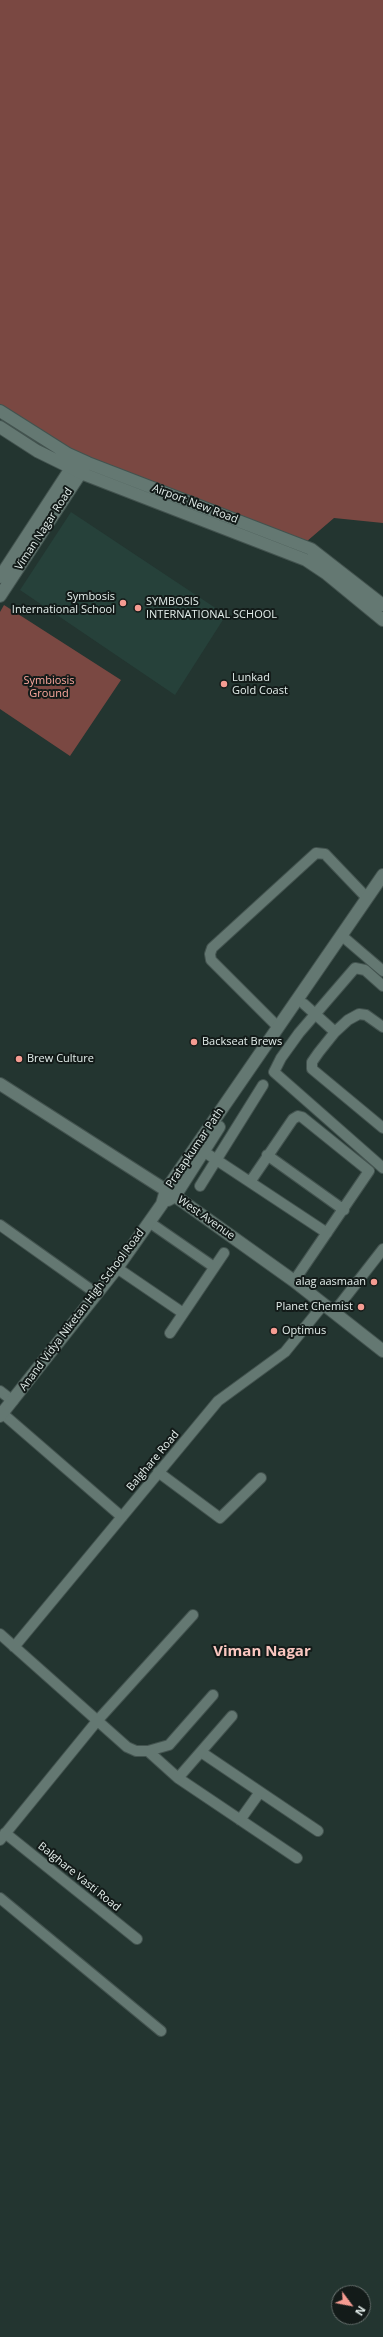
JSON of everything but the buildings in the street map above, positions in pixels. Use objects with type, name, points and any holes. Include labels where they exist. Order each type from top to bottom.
[{"type":"street","name":"Airport New Road","points":[[0,412],[79,465],[306,560],[383,620]]},
{"type":"street","name":"Airport New Road","points":[[0,427],[37,451],[311,549],[383,605]]},
{"type":"street","name":"Viman Nagar Road","points":[[0,577],[79,465]]},
{"type":"street","name":"Viman Nagar Road","points":[[0,596],[79,465]]},
{"type":"street","points":[[278,1027],[211,960],[210,954],[212,948],[316,853],[325,854],[367,898]]},
{"type":"street","name":"Pratapkumar Path","points":[[162,1204],[258,1064],[304,1004],[367,898],[383,875]]},
{"type":"street","name":"Pratapkumar Path","points":[[170,1193],[203,1151],[258,1064],[278,1027],[344,938],[383,889]]},
{"type":"street","points":[[344,938],[383,972]]},
{"type":"street","points":[[383,986],[365,970],[355,968],[315,1014],[281,1058],[274,1072],[383,1168]]},
{"type":"street","points":[[304,1004],[334,1032]]},
{"type":"street","points":[[383,1028],[366,1014],[359,1014],[348,1020],[334,1032],[312,1062],[312,1069],[383,1128]]},
{"type":"street","name":"West Avenue","points":[[0,1084],[170,1193],[294,1281],[383,1351]]},
{"type":"street","points":[[200,1186],[263,1085]]},
{"type":"street","points":[[250,1182],[293,1119],[298,1116],[302,1117],[369,1171],[344,1210],[294,1281]]},
{"type":"street","points":[[203,1151],[327,1233]]},
{"type":"street","points":[[267,1155],[344,1210]]},
{"type":"street","name":"Anand Vidya Niketan High School Road","points":[[1,1414],[13,1401],[117,1268],[162,1204]]},
{"type":"street","points":[[149,1222],[214,1267]]},
{"type":"street","points":[[0,1225],[97,1294]]},
{"type":"street","points":[[334,1312],[383,1249]]},
{"type":"street","points":[[170,1333],[224,1253]]},
{"type":"street","points":[[117,1268],[183,1313]]},
{"type":"street","name":"Balghare Road","points":[[14,1646],[218,1401],[285,1352],[324,1305]]},
{"type":"street","points":[[0,1391],[13,1401]]},
{"type":"street","points":[[1,1414],[122,1517]]},
{"type":"street","points":[[158,1472],[220,1518],[260,1478]]},
{"type":"street","points":[[3,1836],[97,1721],[193,1615]]},
{"type":"street","points":[[0,1634],[97,1721],[127,1746],[136,1751],[148,1751],[169,1745],[213,1695]]},
{"type":"street","points":[[178,1778],[232,1716]]},
{"type":"street","points":[[148,1751],[178,1778],[297,1858]]},
{"type":"street","points":[[201,1752],[318,1831]]},
{"type":"street","points":[[240,1820],[260,1792]]},
{"type":"street","name":"Balghare Vasti Road","points":[[3,1836],[136,1939]]},
{"type":"street","points":[[0,1898],[161,2030]]},
{"type":"shaded area","name":"Symbosis International School","points":[[71,512],[226,615],[175,695],[20,590]]},
{"type":"green space","points":[[0,0],[383,0],[383,523],[334,518],[306,542],[68,450],[0,405]]},
{"type":"green space","name":"Symbiosis Ground","points":[[4,605],[121,680],[70,756],[0,709],[0,612]]},
{"type":"place","name":"Symbosis International School","points":[[123,603]]},
{"type":"place","name":"SYMBOSIS INTERNATIONAL SCHOOL","points":[[138,608]]},
{"type":"place","name":"Lunkad Gold Coast","points":[[224,684]]},
{"type":"place","name":"Backseat Brews","points":[[194,1042]]},
{"type":"place","name":"Brew Culture","points":[[19,1059]]},
{"type":"place","name":"alag aasmaan","points":[[374,1282]]},
{"type":"place","name":"Planet Chemist","points":[[361,1307]]},
{"type":"place","name":"Optimus","points":[[274,1331]]},
{"type":"district","name":"Viman Nagar","points":[[262,1652]]}]
